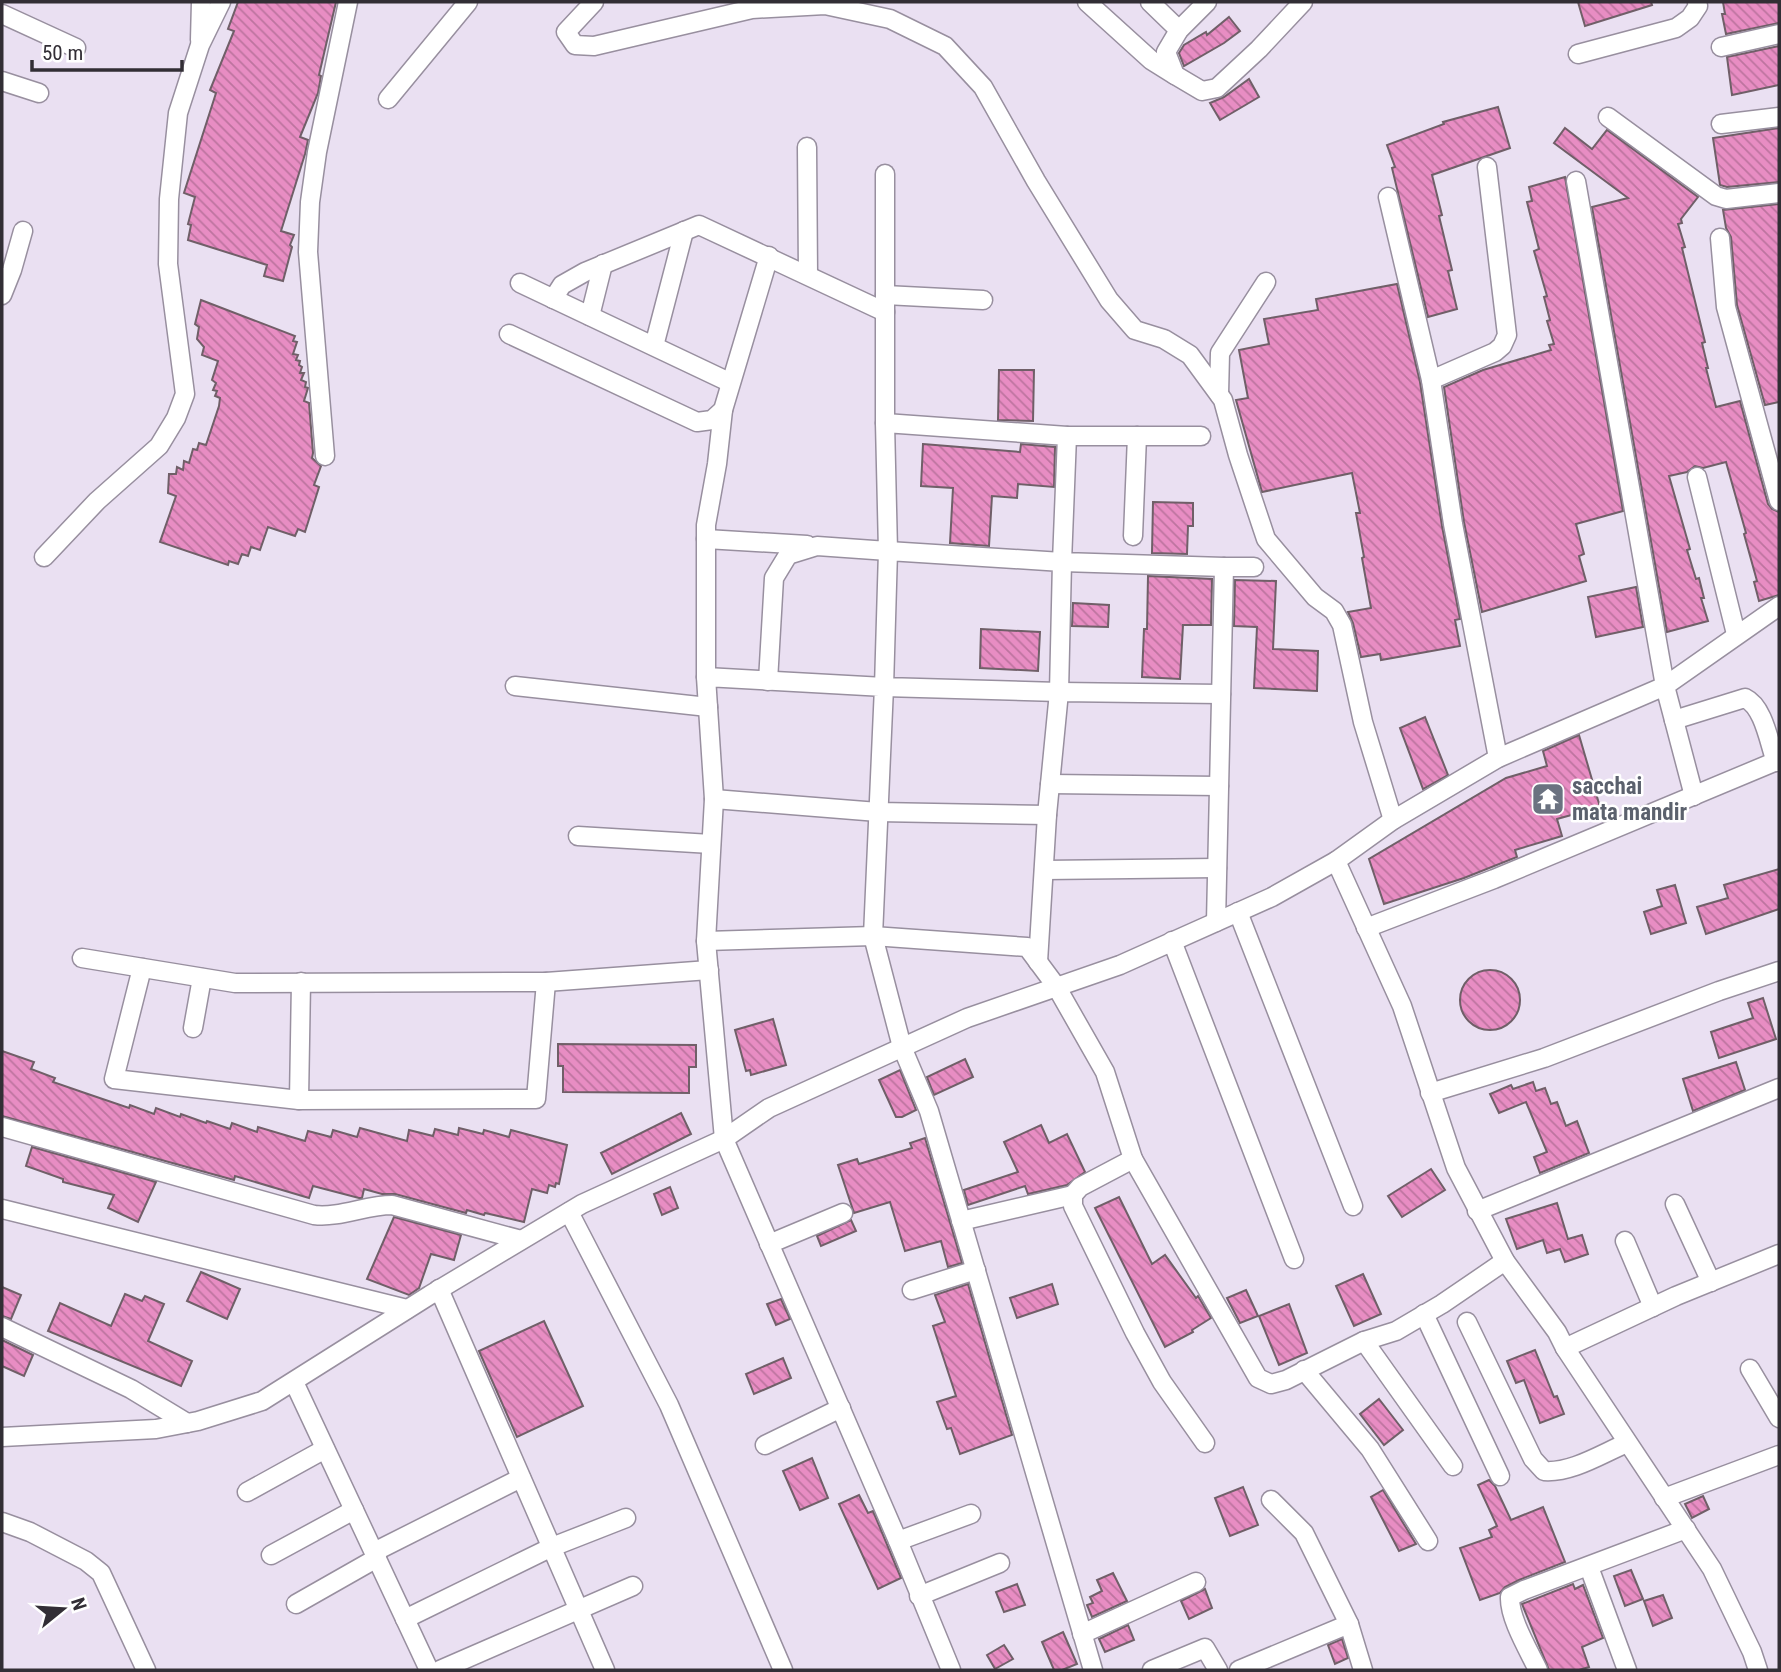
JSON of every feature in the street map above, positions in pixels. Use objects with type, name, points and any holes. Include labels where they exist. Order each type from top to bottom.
[{"type":"street","points":[[200,46],[201,2]]},
{"type":"street","points":[[44,557],[97,501],[159,446],[176,418],[184,394],[168,264],[169,199],[178,113],[200,46],[221,2]]},
{"type":"street","points":[[325,456],[308,252],[310,202],[317,152],[348,2]]},
{"type":"street","points":[[388,99],[468,2]]},
{"type":"street","points":[[594,2],[566,32],[575,45],[594,46],[752,9],[825,5],[890,19],[945,46],[983,87],[1035,181],[1109,300],[1135,330],[1164,339],[1190,355],[1223,400],[1241,467],[1266,539],[1315,597],[1334,611],[1342,625],[1363,722],[1393,820]]},
{"type":"street","points":[[1087,2],[1151,60],[1202,91],[1217,88],[1259,49],[1303,2]]},
{"type":"street","points":[[1150,2],[1180,30]]},
{"type":"street","points":[[1175,75],[1166,52],[1180,30],[1207,2]]},
{"type":"street","points":[[1578,54],[1676,28],[1690,18],[1698,6],[1697,2]]},
{"type":"street","points":[[2,14],[76,48]]},
{"type":"street","points":[[1721,47],[1779,34]]},
{"type":"street","points":[[2,81],[39,93]]},
{"type":"street","points":[[1608,117],[1716,196],[1726,199],[1779,193]]},
{"type":"street","points":[[1721,124],[1779,117]]},
{"type":"street","points":[[807,147],[808,275]]},
{"type":"street","points":[[1431,380],[1495,352],[1502,346],[1507,335],[1487,167]]},
{"type":"street","points":[[885,174],[888,551],[873,936],[902,1047],[929,1111],[1093,1670]]},
{"type":"street","points":[[1576,181],[1665,686],[1694,796]]},
{"type":"street","points":[[1388,197],[1431,380],[1454,524],[1498,758]]},
{"type":"street","points":[[553,299],[562,285],[603,264],[699,225],[808,275],[885,303],[983,300]]},
{"type":"street","points":[[2,295],[23,231]]},
{"type":"street","points":[[654,346],[684,231]]},
{"type":"street","points":[[1720,238],[1726,307],[1779,501]]},
{"type":"street","points":[[769,257],[729,382],[706,525],[706,677],[714,799],[706,941],[724,1139],[951,1670]]},
{"type":"street","points":[[590,316],[603,264]]},
{"type":"street","points":[[1219,394],[1220,353],[1266,282]]},
{"type":"street","points":[[520,283],[729,382]]},
{"type":"street","points":[[509,334],[697,422],[712,420],[723,410]]},
{"type":"street","points":[[885,423],[1067,436],[1201,436]]},
{"type":"street","points":[[1038,962],[1047,815],[1059,692],[1067,436]]},
{"type":"street","points":[[1133,536],[1137,436]]},
{"type":"street","points":[[1698,477],[1736,635]]},
{"type":"street","points":[[706,539],[1062,562],[1254,567]]},
{"type":"street","points":[[768,681],[774,578],[788,555],[817,546]]},
{"type":"street","points":[[1216,922],[1224,567]]},
{"type":"street","points":[[2,1437],[156,1429],[187,1423],[262,1401],[439,1289],[569,1212],[724,1139],[769,1108],[902,1047],[967,1018],[1120,965],[1272,897],[1336,862],[1393,820],[1498,758],[1665,686],[1779,606]]},
{"type":"street","points":[[706,677],[884,687],[1221,694]]},
{"type":"street","points":[[515,687],[708,707]]},
{"type":"street","points":[[1366,928],[1494,879],[1777,761],[1759,712],[1753,702],[1745,698],[1674,720]]},
{"type":"street","points":[[1050,784],[1219,786]]},
{"type":"street","points":[[714,799],[878,812],[1047,815]]},
{"type":"street","points":[[578,836],[711,844]]},
{"type":"street","points":[[1336,862],[1402,1006],[1456,1168],[1478,1211],[1505,1261],[1557,1332],[1627,1443],[1712,1569],[1758,1670]]},
{"type":"street","points":[[1044,870],[1217,868]]},
{"type":"street","points":[[1238,912],[1353,1206]]},
{"type":"street","points":[[706,941],[873,936],[1027,947],[1056,986],[1105,1073],[1133,1159],[1258,1378],[1271,1384],[1286,1380],[1364,1341],[1396,1331],[1505,1261]]},
{"type":"street","points":[[1172,941],[1294,1259]]},
{"type":"street","points":[[82,958],[235,982],[546,982],[709,970]]},
{"type":"street","points":[[142,968],[114,1079],[299,1100],[536,1099],[546,982]]},
{"type":"street","points":[[1430,1093],[1544,1058],[1779,971]]},
{"type":"street","points":[[193,1028],[202,978]]},
{"type":"street","points":[[299,1100],[301,982]]},
{"type":"street","points":[[1478,1211],[1779,1088]]},
{"type":"street","points":[[2,1127],[314,1215],[336,1215],[393,1205],[521,1240]]},
{"type":"street","points":[[961,1221],[1073,1195],[1080,1187],[1133,1159]]},
{"type":"street","points":[[1073,1195],[1073,1206],[1135,1333],[1163,1382],[1205,1443]]},
{"type":"street","points":[[1675,1204],[1711,1282]]},
{"type":"street","points":[[2,1209],[407,1309]]},
{"type":"street","points":[[569,1212],[669,1405],[783,1670]]},
{"type":"street","points":[[769,1244],[843,1213]]},
{"type":"street","points":[[1625,1241],[1653,1307]]},
{"type":"street","points":[[1565,1348],[1653,1307],[1779,1254]]},
{"type":"street","points":[[912,1290],[976,1270]]},
{"type":"street","points":[[439,1289],[606,1670]]},
{"type":"street","points":[[1424,1314],[1500,1476]]},
{"type":"street","points":[[1467,1322],[1533,1459],[1544,1471],[1557,1472],[1570,1468],[1627,1443]]},
{"type":"street","points":[[2,1328],[131,1389],[187,1423]]},
{"type":"street","points":[[1364,1341],[1453,1466]]},
{"type":"street","points":[[1750,1369],[1779,1418]]},
{"type":"street","points":[[1304,1370],[1370,1448],[1428,1541]]},
{"type":"street","points":[[294,1382],[429,1670]]},
{"type":"street","points":[[765,1445],[841,1408]]},
{"type":"street","points":[[247,1492],[326,1448]]},
{"type":"street","points":[[1664,1498],[1779,1455]]},
{"type":"street","points":[[296,1604],[375,1555],[522,1478]]},
{"type":"street","points":[[1271,1500],[1304,1533],[1349,1624],[1363,1670]]},
{"type":"street","points":[[271,1555],[354,1510]]},
{"type":"street","points":[[898,1541],[971,1514]]},
{"type":"street","points":[[405,1619],[552,1548],[626,1518]]},
{"type":"street","points":[[2,1522],[30,1532],[86,1560],[101,1573],[146,1670]]},
{"type":"street","points":[[1538,1670],[1513,1615],[1510,1597],[1686,1529]]},
{"type":"street","points":[[919,1596],[1000,1563]]},
{"type":"street","points":[[1589,1567],[1627,1670]]},
{"type":"street","points":[[1082,1634],[1196,1582]]},
{"type":"street","points":[[440,1670],[633,1586]]},
{"type":"street","points":[[1239,1670],[1349,1624]]},
{"type":"street","points":[[1152,1670],[1205,1648],[1217,1670]]},
{"type":"building","points":[[238,2],[336,2],[319,75],[318,93],[300,137],[308,140],[305,154],[281,231],[294,235],[283,281],[264,276],[267,265],[188,240],[191,225],[188,224],[195,197],[184,193],[216,93],[210,90],[234,31],[228,29]]},
{"type":"building","points":[[1578,2],[1651,2],[1652,5],[1585,26]]},
{"type":"building","points":[[1723,2],[1779,2],[1779,23],[1726,34],[1722,14],[1725,14]]},
{"type":"building","points":[[1229,17],[1240,31],[1184,66],[1179,53],[1184,45],[1206,32],[1207,35]]},
{"type":"building","points":[[1779,46],[1779,85],[1732,95],[1727,57]]},
{"type":"building","points":[[1249,79],[1259,97],[1220,120],[1210,103],[1224,97]]},
{"type":"building","points":[[1498,107],[1510,148],[1432,175],[1442,215],[1439,216],[1452,270],[1448,271],[1457,309],[1428,317],[1392,168],[1395,167],[1387,145],[1444,124],[1443,122]]},
{"type":"building","points":[[1565,128],[1592,149],[1607,130],[1698,197],[1681,219],[1682,223],[1678,224],[1705,342],[1702,343],[1706,368],[1716,407],[1740,401],[1768,504],[1779,512],[1779,595],[1759,601],[1754,582],[1757,581],[1744,534],[1746,533],[1726,462],[1703,468],[1695,466],[1687,472],[1669,476],[1690,549],[1687,550],[1696,579],[1699,578],[1704,598],[1701,598],[1708,621],[1667,632],[1592,207],[1628,198],[1554,143]]},
{"type":"building","points":[[1779,128],[1779,182],[1727,187],[1720,185],[1713,138]]},
{"type":"building","points":[[1565,177],[1623,511],[1576,524],[1584,554],[1579,556],[1586,581],[1482,612],[1464,522],[1444,387],[1483,370],[1551,350],[1549,345],[1554,344],[1547,321],[1550,320],[1544,297],[1547,296],[1534,251],[1539,249],[1527,202],[1532,201],[1529,187]]},
{"type":"building","points":[[1779,204],[1779,402],[1765,405],[1737,305],[1731,237],[1726,228],[1723,210]]},
{"type":"building","points":[[1397,284],[1420,382],[1442,526],[1460,619],[1455,620],[1460,646],[1381,660],[1380,654],[1361,657],[1348,612],[1371,608],[1356,513],[1360,513],[1352,473],[1262,492],[1236,400],[1248,398],[1239,350],[1269,344],[1264,319],[1318,310],[1316,299]]},
{"type":"building","points":[[201,300],[295,336],[293,341],[297,342],[293,354],[298,355],[296,360],[300,361],[299,365],[302,367],[300,373],[304,373],[301,380],[306,382],[305,387],[308,388],[304,401],[309,403],[312,458],[321,466],[314,485],[319,487],[305,532],[298,529],[295,536],[268,527],[260,550],[251,547],[248,556],[242,554],[238,564],[229,561],[228,565],[160,542],[176,496],[168,493],[169,474],[176,474],[177,467],[183,470],[184,461],[189,463],[193,449],[197,450],[199,443],[206,445],[219,406],[220,398],[215,396],[217,391],[213,390],[216,383],[212,380],[218,361],[202,355],[204,347],[197,339],[199,327],[195,324]]},
{"type":"building","points":[[999,370],[1034,370],[1033,421],[998,420]]},
{"type":"building","points":[[923,444],[1020,452],[1021,444],[1055,447],[1054,487],[1018,484],[1017,498],[992,496],[989,546],[950,543],[953,488],[921,486]]},
{"type":"building","points":[[1153,502],[1193,503],[1193,526],[1188,526],[1187,554],[1152,553]]},
{"type":"building","points":[[1148,576],[1212,579],[1211,625],[1183,625],[1180,679],[1142,677],[1144,629],[1147,629]]},
{"type":"building","points":[[1235,580],[1276,581],[1273,649],[1318,651],[1317,691],[1254,688],[1257,627],[1234,626]]},
{"type":"building","points":[[1636,587],[1643,627],[1596,637],[1588,597]]},
{"type":"building","points":[[1073,603],[1109,605],[1108,627],[1072,626]]},
{"type":"building","points":[[981,629],[1040,632],[1038,671],[980,668]]},
{"type":"building","points":[[1425,717],[1448,775],[1423,789],[1400,728]]},
{"type":"building","points":[[1579,735],[1600,807],[1557,819],[1562,836],[1515,850],[1517,857],[1464,878],[1384,904],[1369,859],[1506,778],[1547,766],[1543,751]]},
{"type":"building","points":[[1779,869],[1779,909],[1706,934],[1697,907],[1728,898],[1724,885]]},
{"type":"building","points":[[1675,885],[1686,923],[1651,934],[1644,912],[1662,906],[1657,890]]},
{"type":"building","points":[[1490,970],[1507,975],[1515,983],[1520,1000],[1515,1017],[1507,1025],[1490,1030],[1473,1025],[1465,1017],[1460,1000],[1465,983],[1473,975]]},
{"type":"building","points":[[1763,998],[1776,1039],[1719,1058],[1711,1032],[1753,1018],[1748,1003]]},
{"type":"building","points":[[773,1019],[786,1065],[751,1075],[750,1070],[746,1071],[735,1030]]},
{"type":"building","points":[[558,1044],[696,1045],[696,1067],[689,1067],[689,1093],[563,1092],[563,1066],[558,1066]]},
{"type":"building","points":[[2,1051],[34,1062],[31,1069],[55,1078],[53,1082],[82,1092],[129,1108],[130,1105],[154,1114],[156,1108],[180,1117],[181,1114],[230,1129],[232,1123],[257,1132],[258,1127],[305,1141],[308,1131],[331,1137],[333,1130],[357,1137],[360,1128],[407,1141],[409,1130],[433,1136],[435,1129],[458,1135],[459,1128],[483,1134],[484,1130],[509,1137],[511,1130],[567,1145],[559,1184],[556,1183],[555,1187],[549,1185],[547,1193],[532,1189],[524,1222],[467,1210],[466,1213],[395,1194],[364,1189],[362,1198],[359,1198],[313,1186],[309,1198],[235,1176],[234,1180],[2,1116]]},
{"type":"building","points":[[965,1059],[973,1077],[934,1095],[927,1077]]},
{"type":"building","points":[[1736,1062],[1745,1090],[1693,1111],[1683,1079]]},
{"type":"building","points":[[900,1070],[916,1110],[896,1117],[879,1080]]},
{"type":"building","points":[[1533,1082],[1536,1091],[1545,1088],[1551,1104],[1557,1102],[1566,1126],[1577,1121],[1589,1153],[1540,1173],[1534,1157],[1547,1152],[1526,1102],[1499,1113],[1490,1094],[1511,1085],[1513,1089]]},
{"type":"building","points":[[681,1113],[691,1134],[612,1174],[601,1153]]},
{"type":"building","points":[[1041,1125],[1049,1143],[1067,1134],[1085,1172],[1067,1185],[1028,1194],[1025,1186],[968,1205],[964,1190],[1018,1172],[1004,1142]]},
{"type":"building","points":[[925,1138],[962,1263],[948,1267],[941,1241],[905,1251],[890,1202],[854,1213],[838,1165],[857,1159],[859,1164],[912,1148],[910,1143]]},
{"type":"building","points":[[32,1147],[156,1182],[138,1222],[108,1208],[114,1195],[63,1182],[63,1179],[26,1166]]},
{"type":"building","points":[[1431,1169],[1445,1190],[1402,1217],[1388,1196]]},
{"type":"building","points":[[670,1187],[678,1208],[662,1215],[654,1194]]},
{"type":"building","points":[[1119,1197],[1152,1264],[1165,1255],[1196,1298],[1198,1296],[1211,1318],[1192,1330],[1193,1332],[1165,1347],[1095,1208]]},
{"type":"building","points":[[1557,1203],[1568,1239],[1582,1235],[1588,1254],[1565,1262],[1560,1249],[1547,1253],[1543,1240],[1517,1249],[1506,1219]]},
{"type":"building","points":[[394,1217],[461,1235],[454,1260],[431,1254],[419,1288],[409,1295],[367,1279]]},
{"type":"building","points":[[851,1220],[856,1231],[821,1246],[817,1236]]},
{"type":"building","points":[[201,1272],[240,1289],[227,1319],[187,1301]]},
{"type":"building","points":[[1363,1274],[1381,1314],[1354,1326],[1336,1286]]},
{"type":"building","points":[[968,1284],[1012,1435],[960,1454],[951,1428],[947,1429],[937,1402],[956,1396],[933,1326],[945,1322],[935,1295]]},
{"type":"building","points":[[1052,1284],[1058,1304],[1017,1318],[1010,1298]]},
{"type":"building","points":[[2,1287],[21,1295],[11,1319],[2,1316]]},
{"type":"building","points":[[1246,1290],[1258,1316],[1240,1323],[1227,1298]]},
{"type":"building","points":[[125,1294],[142,1301],[145,1296],[164,1304],[148,1341],[192,1361],[181,1386],[48,1331],[60,1303],[111,1326]]},
{"type":"building","points":[[781,1299],[790,1319],[776,1325],[767,1304]]},
{"type":"building","points":[[1289,1304],[1307,1353],[1279,1365],[1259,1316]]},
{"type":"building","points":[[544,1321],[583,1406],[517,1437],[479,1351]]},
{"type":"building","points":[[2,1340],[33,1355],[24,1376],[2,1366]]},
{"type":"building","points":[[1535,1350],[1564,1414],[1540,1423],[1524,1380],[1516,1383],[1507,1361]]},
{"type":"building","points":[[783,1358],[791,1378],[754,1394],[746,1374]]},
{"type":"building","points":[[1379,1399],[1403,1430],[1384,1445],[1360,1414]]},
{"type":"building","points":[[812,1458],[828,1498],[800,1510],[783,1471]]},
{"type":"building","points":[[1489,1480],[1495,1486],[1511,1520],[1543,1507],[1565,1562],[1519,1580],[1505,1587],[1500,1593],[1480,1600],[1460,1548],[1492,1537],[1489,1530],[1497,1526],[1478,1485]]},
{"type":"building","points":[[1243,1487],[1258,1525],[1230,1536],[1215,1498]]},
{"type":"building","points":[[1383,1490],[1416,1544],[1399,1551],[1371,1497]]},
{"type":"building","points":[[859,1495],[868,1513],[873,1511],[901,1578],[878,1589],[839,1504]]},
{"type":"building","points":[[1703,1496],[1709,1509],[1692,1518],[1685,1504]]},
{"type":"building","points":[[1631,1570],[1643,1599],[1625,1606],[1614,1576]]},
{"type":"building","points":[[1113,1573],[1127,1601],[1092,1617],[1087,1605],[1093,1603],[1090,1597],[1102,1591],[1097,1580]]},
{"type":"building","points":[[1017,1584],[1025,1605],[1004,1612],[996,1592]]},
{"type":"building","points":[[1573,1584],[1575,1589],[1583,1585],[1603,1638],[1582,1647],[1589,1667],[1579,1670],[1549,1670],[1522,1604]]},
{"type":"building","points":[[1205,1589],[1212,1608],[1189,1619],[1181,1601]]},
{"type":"building","points":[[1663,1595],[1672,1618],[1653,1626],[1644,1601]]},
{"type":"building","points":[[1128,1625],[1134,1640],[1105,1652],[1099,1639]]},
{"type":"building","points":[[1063,1632],[1077,1664],[1054,1670],[1042,1642]]},
{"type":"building","points":[[1342,1639],[1348,1658],[1335,1664],[1328,1645]]},
{"type":"building","points":[[1004,1645],[1013,1659],[995,1669],[987,1655]]},
{"type":"place","name":"sacchai mata mandir","points":[[1548,799]]}]
